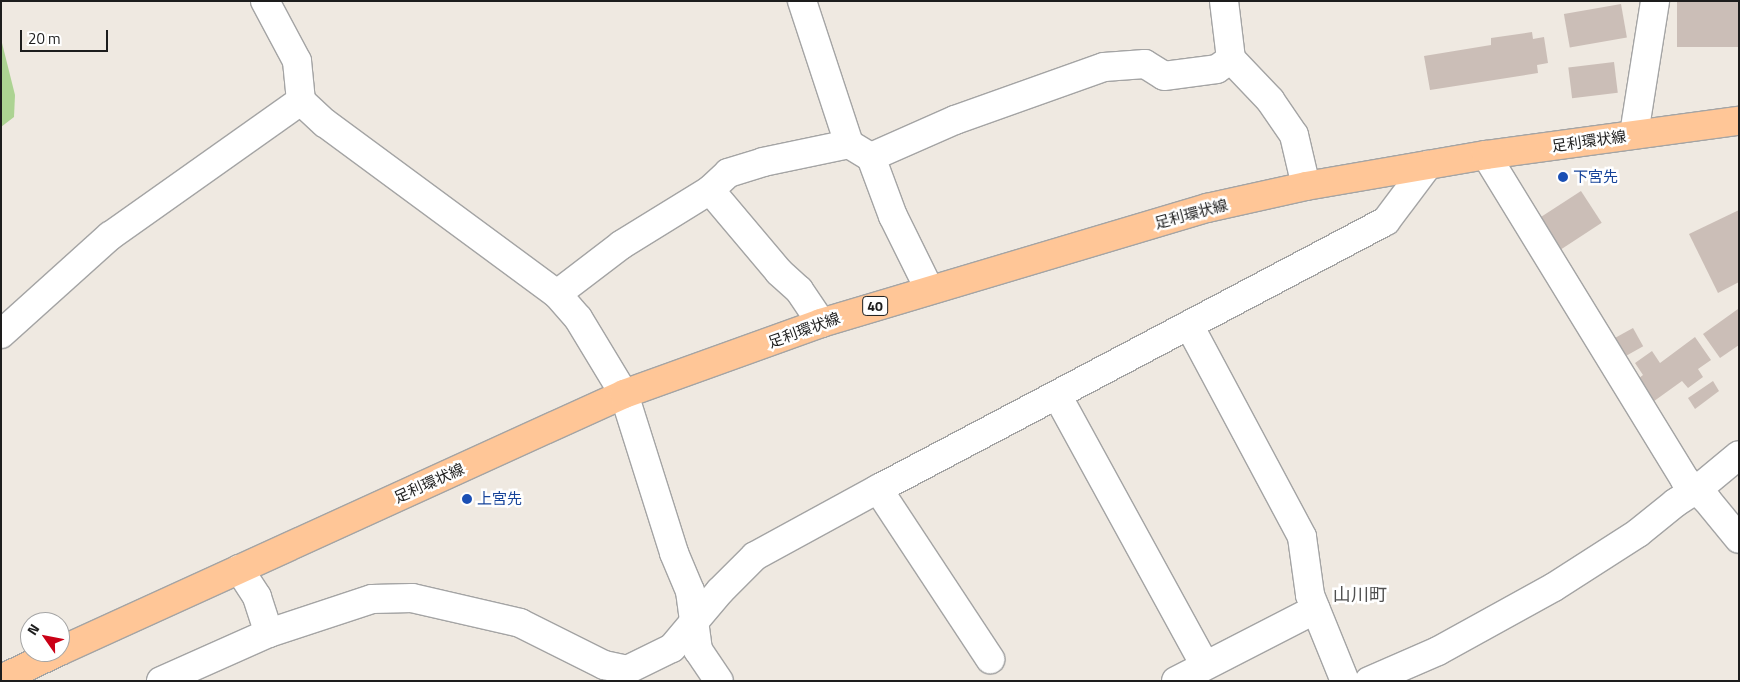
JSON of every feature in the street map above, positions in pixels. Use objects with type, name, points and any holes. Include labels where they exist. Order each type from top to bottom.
[{"type":"main road","name":"足利環状線","points":[[70,647],[239,568],[624,394],[821,323],[929,289],[1207,208],[1306,186],[1486,155],[1634,134],[1732,126]]},
{"type":"main road","name":"足利環状線","points":[[9,678],[40,662]]},
{"type":"street","points":[[265,1],[297,61],[300,101],[325,123],[557,294],[578,318],[624,394],[674,553],[690,591],[698,650],[719,681]]},
{"type":"street","points":[[802,1],[860,150],[929,289]]},
{"type":"street","points":[[1224,1],[1231,59],[1270,100],[1294,135],[1306,186]]},
{"type":"street","points":[[1634,134],[1655,1]]},
{"type":"street","points":[[557,294],[621,245],[710,190],[728,173],[763,162],[860,150],[955,120],[1104,68],[1145,64],[1164,76],[1217,69],[1231,59]]},
{"type":"street","points":[[1,334],[110,236],[300,101]]},
{"type":"street","points":[[1486,155],[1685,480],[1707,500],[1739,539]]},
{"type":"street","points":[[161,681],[269,632],[372,599],[412,598],[520,623],[604,665],[614,674],[627,670],[672,648],[720,591],[755,556],[878,489],[1386,221],[1428,165]]},
{"type":"street","points":[[710,190],[779,272],[799,290],[821,323]]},
{"type":"street","points":[[1189,326],[1302,537],[1310,595],[1345,681]]},
{"type":"street","points":[[1057,395],[1205,665]]},
{"type":"street","points":[[1369,681],[1438,651],[1554,587],[1638,533],[1739,455]]},
{"type":"street","points":[[878,489],[990,659]]},
{"type":"street","points":[[239,568],[257,597],[269,632]]},
{"type":"street","points":[[1176,681],[1316,609]]},
{"type":"green space","points":[[1,39],[15,95],[14,117],[1,127]]},
{"type":"building","points":[[1677,1],[1738,1],[1738,47],[1677,47]]},
{"type":"building","points":[[1621,4],[1627,37],[1570,48],[1564,14]]},
{"type":"building","points":[[1532,32],[1533,39],[1544,37],[1548,63],[1537,65],[1538,73],[1430,90],[1424,56],[1491,45],[1491,38]]},
{"type":"building","points":[[1614,62],[1618,93],[1572,98],[1568,68]]},
{"type":"building","points":[[1581,191],[1602,223],[1559,251],[1538,219]]},
{"type":"building","points":[[1739,210],[1739,282],[1718,293],[1689,234]]},
{"type":"building","points":[[1738,309],[1739,345],[1720,358],[1703,334]]},
{"type":"building","points":[[1633,328],[1643,346],[1617,361],[1607,343]]},
{"type":"building","points":[[1695,337],[1711,360],[1698,369],[1703,377],[1688,388],[1682,381],[1650,404],[1634,382],[1643,375],[1635,363],[1652,351],[1660,363]]},
{"type":"building","points":[[1713,381],[1719,391],[1695,409],[1688,398]]},
{"type":"place","name":"下宮先","points":[[1563,177]]},
{"type":"place","name":"上宮先","points":[[467,499]]},
{"type":"district","name":"山川町","points":[[1360,595]]}]
